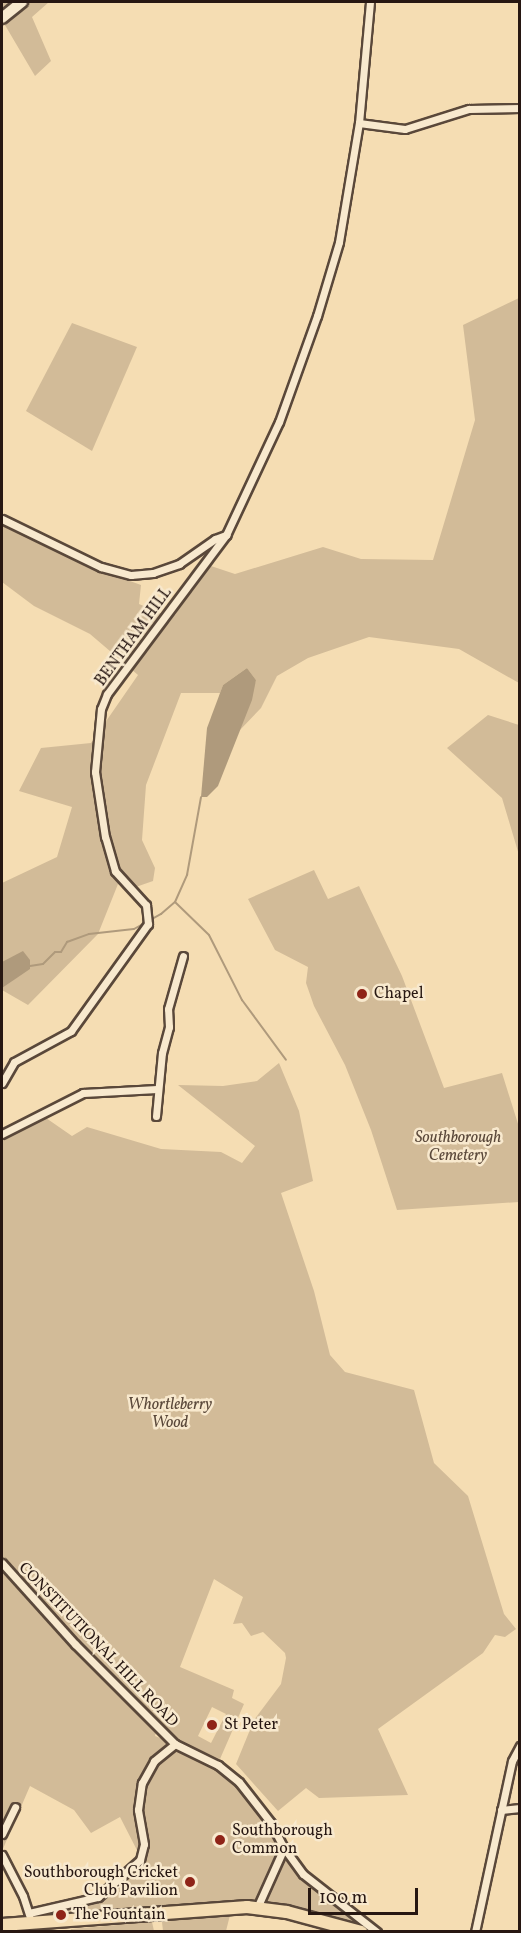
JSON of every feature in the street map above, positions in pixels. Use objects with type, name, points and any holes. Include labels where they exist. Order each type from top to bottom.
[{"type":"highway","points":[[2,1925],[29,1918],[257,1908],[287,1912],[361,1932]]},
{"type":"street","points":[[2,18],[22,2]]},
{"type":"street","name":"BENTHAM HILL","points":[[2,1083],[14,1062],[71,1031],[144,932],[149,917],[146,905],[115,871],[105,837],[95,772],[101,709],[107,694],[226,535],[279,422],[317,316],[340,237],[359,123],[370,2]]},
{"type":"street","points":[[359,123],[405,129],[469,109],[519,108]]},
{"type":"street","points":[[2,519],[101,567],[131,575],[153,573],[179,564],[215,539],[226,535]]},
{"type":"street","points":[[156,1116],[157,1089],[169,1027],[168,1009],[183,956]]},
{"type":"street","points":[[2,1134],[83,1093],[157,1089]]},
{"type":"street","name":"CONSTITUTIONAL HILL ROAD","points":[[2,1563],[90,1659],[175,1744],[218,1766],[239,1782],[271,1823],[284,1848],[303,1874],[377,1932]]},
{"type":"street","points":[[2,1855],[29,1918],[98,1897],[138,1862],[144,1844],[138,1810],[142,1783],[154,1761],[175,1744]]},
{"type":"street","points":[[475,1932],[512,1761],[519,1746]]},
{"type":"street","points":[[2,1834],[15,1807]]},
{"type":"street","points":[[501,1810],[519,1808]]},
{"type":"street","points":[[257,1908],[284,1848]]},
{"type":"green space","points":[[2,2],[49,2],[32,17],[51,61],[35,76],[2,20]]},
{"type":"green space","points":[[519,298],[519,683],[459,649],[369,637],[308,658],[277,676],[261,708],[239,731],[256,680],[247,668],[223,685],[220,693],[181,693],[146,785],[142,840],[155,868],[153,881],[130,889],[118,884],[98,934],[28,1005],[2,990],[2,883],[57,857],[72,807],[19,791],[41,748],[91,743],[138,675],[90,634],[34,606],[2,582],[2,522],[37,534],[83,564],[141,585],[139,604],[160,613],[175,615],[208,565],[235,574],[323,547],[361,559],[433,560],[475,420],[463,325]]},
{"type":"green space","points":[[72,323],[137,347],[92,451],[26,411]]},
{"type":"green space","points":[[488,715],[519,725],[519,855],[502,798],[447,748]]},
{"type":"green space","name":"Southborough Cemetery","points":[[314,870],[328,899],[359,886],[402,976],[444,1088],[502,1073],[519,1127],[519,1202],[397,1210],[371,1130],[345,1065],[314,1006],[306,983],[308,967],[275,950],[248,899]]},
{"type":"green space","name":"Whortleberry Wood","points":[[279,1063],[299,1111],[313,1181],[281,1193],[314,1291],[330,1355],[345,1372],[414,1390],[434,1463],[468,1496],[504,1614],[516,1629],[505,1637],[495,1635],[483,1653],[378,1729],[408,1795],[319,1798],[306,1788],[278,1811],[236,1764],[254,1720],[281,1684],[285,1653],[263,1632],[251,1636],[242,1623],[233,1624],[243,1597],[214,1579],[180,1667],[234,1690],[232,1698],[244,1704],[220,1759],[173,1738],[159,1722],[155,1736],[175,1744],[154,1761],[142,1783],[138,1811],[144,1844],[141,1858],[120,1817],[91,1833],[74,1810],[30,1786],[2,1851],[2,1140],[46,1118],[72,1136],[87,1127],[161,1149],[221,1152],[242,1163],[255,1146],[178,1085],[223,1086],[257,1081]],"holes":[[[212,1707],[226,1714],[211,1743],[198,1736]]]},
{"type":"green space","name":"Southborough Common","points":[[178,1749],[214,1766],[234,1779],[266,1821],[287,1859],[299,1875],[371,1929],[318,1914],[255,1902],[63,1916],[62,1908],[96,1900],[143,1858],[146,1840],[142,1810],[144,1784],[158,1759],[169,1751]]},
{"type":"green space","points":[[230,1915],[226,1931],[163,1931],[162,1922]]},
{"type":"green space","points":[[152,1922],[154,1931],[70,1931],[71,1929]]},
{"type":"shaded area","points":[[247,668],[256,680],[252,700],[218,786],[207,797],[201,797],[207,728],[223,685]]},
{"type":"shaded area","points":[[23,951],[30,960],[30,969],[2,988],[2,962]]},
{"type":"waterway","points":[[30,966],[43,964],[55,952],[61,952],[67,942],[89,934],[134,929],[161,914],[175,902],[187,875],[201,797]]},
{"type":"waterway","points":[[175,902],[209,935],[242,1000],[286,1060]]},
{"type":"place","name":"Chapel","points":[[362,994]]},
{"type":"place","name":"St Peter","points":[[212,1725]]},
{"type":"place","name":"Southborough Common","points":[[220,1840]]},
{"type":"place","name":"Southborough Cricket Club Pavilion","points":[[190,1882]]},
{"type":"place","name":"The Fountain","points":[[61,1915]]}]
